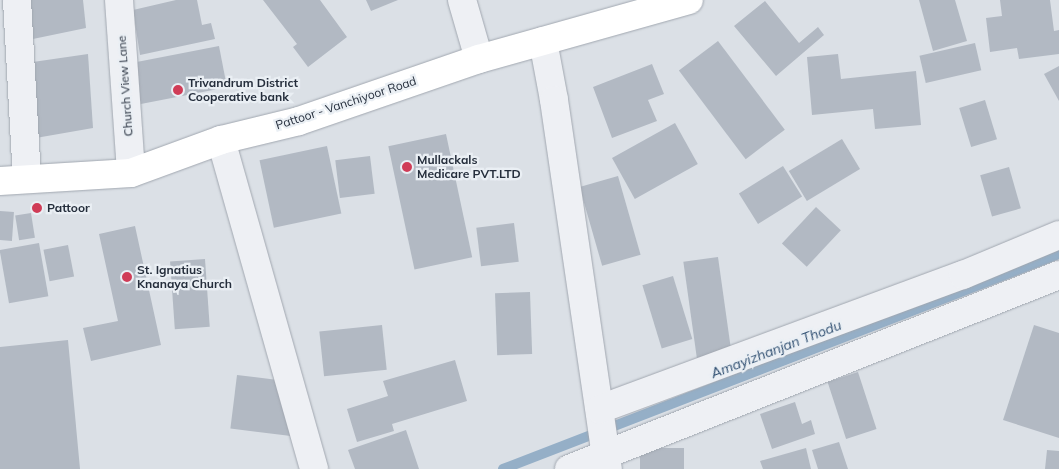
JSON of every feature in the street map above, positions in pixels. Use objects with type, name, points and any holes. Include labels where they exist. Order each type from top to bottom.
[{"type":"main road","name":"Pattoor - Vanchiyoor Road","points":[[0,181],[27,177],[131,173],[221,140],[298,121],[480,59],[689,0]]},
{"type":"street","points":[[17,0],[27,177]]},
{"type":"street","name":"Church View Lane","points":[[119,0],[131,173]]},
{"type":"street","points":[[462,0],[480,59]]},
{"type":"street","points":[[543,41],[600,409],[606,461]]},
{"type":"street","points":[[221,140],[314,469]]},
{"type":"street","points":[[600,409],[963,275],[1059,235]]},
{"type":"street","points":[[569,469],[606,461],[1059,275]]},
{"type":"building","points":[[24,0],[83,0],[86,28],[28,40]]},
{"type":"building","points":[[176,0],[197,0],[202,25],[211,23],[215,39],[140,55],[133,10]]},
{"type":"building","points":[[263,0],[320,0],[347,37],[308,67],[293,47],[297,44]]},
{"type":"building","points":[[366,0],[398,0],[371,11]]},
{"type":"building","points":[[919,0],[955,0],[967,41],[933,51]]},
{"type":"building","points":[[1000,0],[1050,0],[1054,31],[1059,30],[1059,54],[1019,59],[1017,48],[990,52],[986,18],[1002,16]]},
{"type":"building","points":[[765,1],[799,43],[818,27],[824,35],[776,76],[734,26]]},
{"type":"building","points":[[718,41],[785,130],[746,159],[679,70]]},
{"type":"building","points":[[975,43],[981,70],[926,83],[919,56]]},
{"type":"building","points":[[219,46],[227,87],[136,105],[128,64]]},
{"type":"building","points":[[88,54],[93,128],[30,139],[26,63]]},
{"type":"building","points":[[838,54],[841,79],[916,71],[921,125],[875,129],[873,109],[812,115],[807,57]]},
{"type":"building","points":[[652,64],[664,94],[648,100],[657,121],[612,138],[593,87]]},
{"type":"building","points":[[1059,66],[1059,101],[1044,74]]},
{"type":"building","points":[[985,100],[997,139],[971,147],[959,108]]},
{"type":"building","points":[[675,123],[698,164],[635,199],[612,158]]},
{"type":"building","points":[[446,134],[472,257],[414,270],[388,146]]},
{"type":"building","points":[[842,139],[860,169],[807,201],[789,171]]},
{"type":"building","points":[[327,146],[341,213],[274,228],[260,160]]},
{"type":"building","points":[[370,156],[375,194],[340,198],[335,160]]},
{"type":"building","points":[[783,166],[802,197],[758,224],[739,194]]},
{"type":"building","points":[[1009,167],[1021,208],[992,217],[980,175]]},
{"type":"building","points":[[618,176],[641,255],[602,266],[580,187]]},
{"type":"building","points":[[816,207],[841,230],[807,267],[782,244]]},
{"type":"building","points":[[0,211],[14,212],[12,241],[0,240]]},
{"type":"building","points":[[31,213],[35,238],[19,240],[15,216]]},
{"type":"building","points":[[514,223],[519,262],[481,266],[476,228]]},
{"type":"building","name":"St. Ignatius Knanaya Church","points":[[135,226],[161,345],[91,361],[83,328],[118,321],[99,234]]},
{"type":"building","points":[[39,243],[48,296],[9,303],[0,250]]},
{"type":"building","points":[[68,245],[74,276],[50,281],[43,250]]},
{"type":"building","points":[[718,257],[731,353],[697,358],[683,262]]},
{"type":"building","points":[[205,259],[210,327],[175,329],[170,261]]},
{"type":"building","points":[[673,276],[692,339],[662,348],[642,285]]},
{"type":"building","points":[[530,292],[532,354],[497,355],[495,293]]},
{"type":"building","points":[[382,325],[387,370],[324,376],[319,332]]},
{"type":"building","points":[[1034,325],[1059,333],[1059,438],[1003,420]]},
{"type":"building","points":[[68,340],[80,469],[0,469],[0,347]]},
{"type":"building","points":[[455,360],[467,401],[392,424],[394,431],[357,442],[347,409],[388,396],[383,381]]},
{"type":"building","points":[[858,372],[877,429],[846,439],[828,382]]},
{"type":"building","points":[[237,375],[300,383],[293,436],[230,429]]},
{"type":"building","points":[[795,402],[802,424],[811,420],[815,434],[772,449],[760,414]]},
{"type":"building","points":[[406,430],[419,469],[355,469],[348,450]]},
{"type":"building","points":[[839,442],[848,469],[818,469],[812,450]]},
{"type":"building","points":[[640,448],[684,448],[684,469],[640,469]]},
{"type":"building","points":[[806,448],[811,469],[763,469],[760,461]]},
{"type":"building","points":[[1047,450],[1059,451],[1059,469],[1045,469]]},
{"type":"waterway","name":"Amayizhanjan Thodu","points":[[503,469],[1059,254]]},
{"type":"place","name":"Trivandrum District Cooperative bank","points":[[178,90]]},
{"type":"place","name":"Mullackals Medicare PVT.LTD","points":[[407,167]]},
{"type":"place","name":"Pattoor","points":[[37,208]]},
{"type":"place","name":"St. Ignatius Knanaya Church","points":[[127,277]]}]
